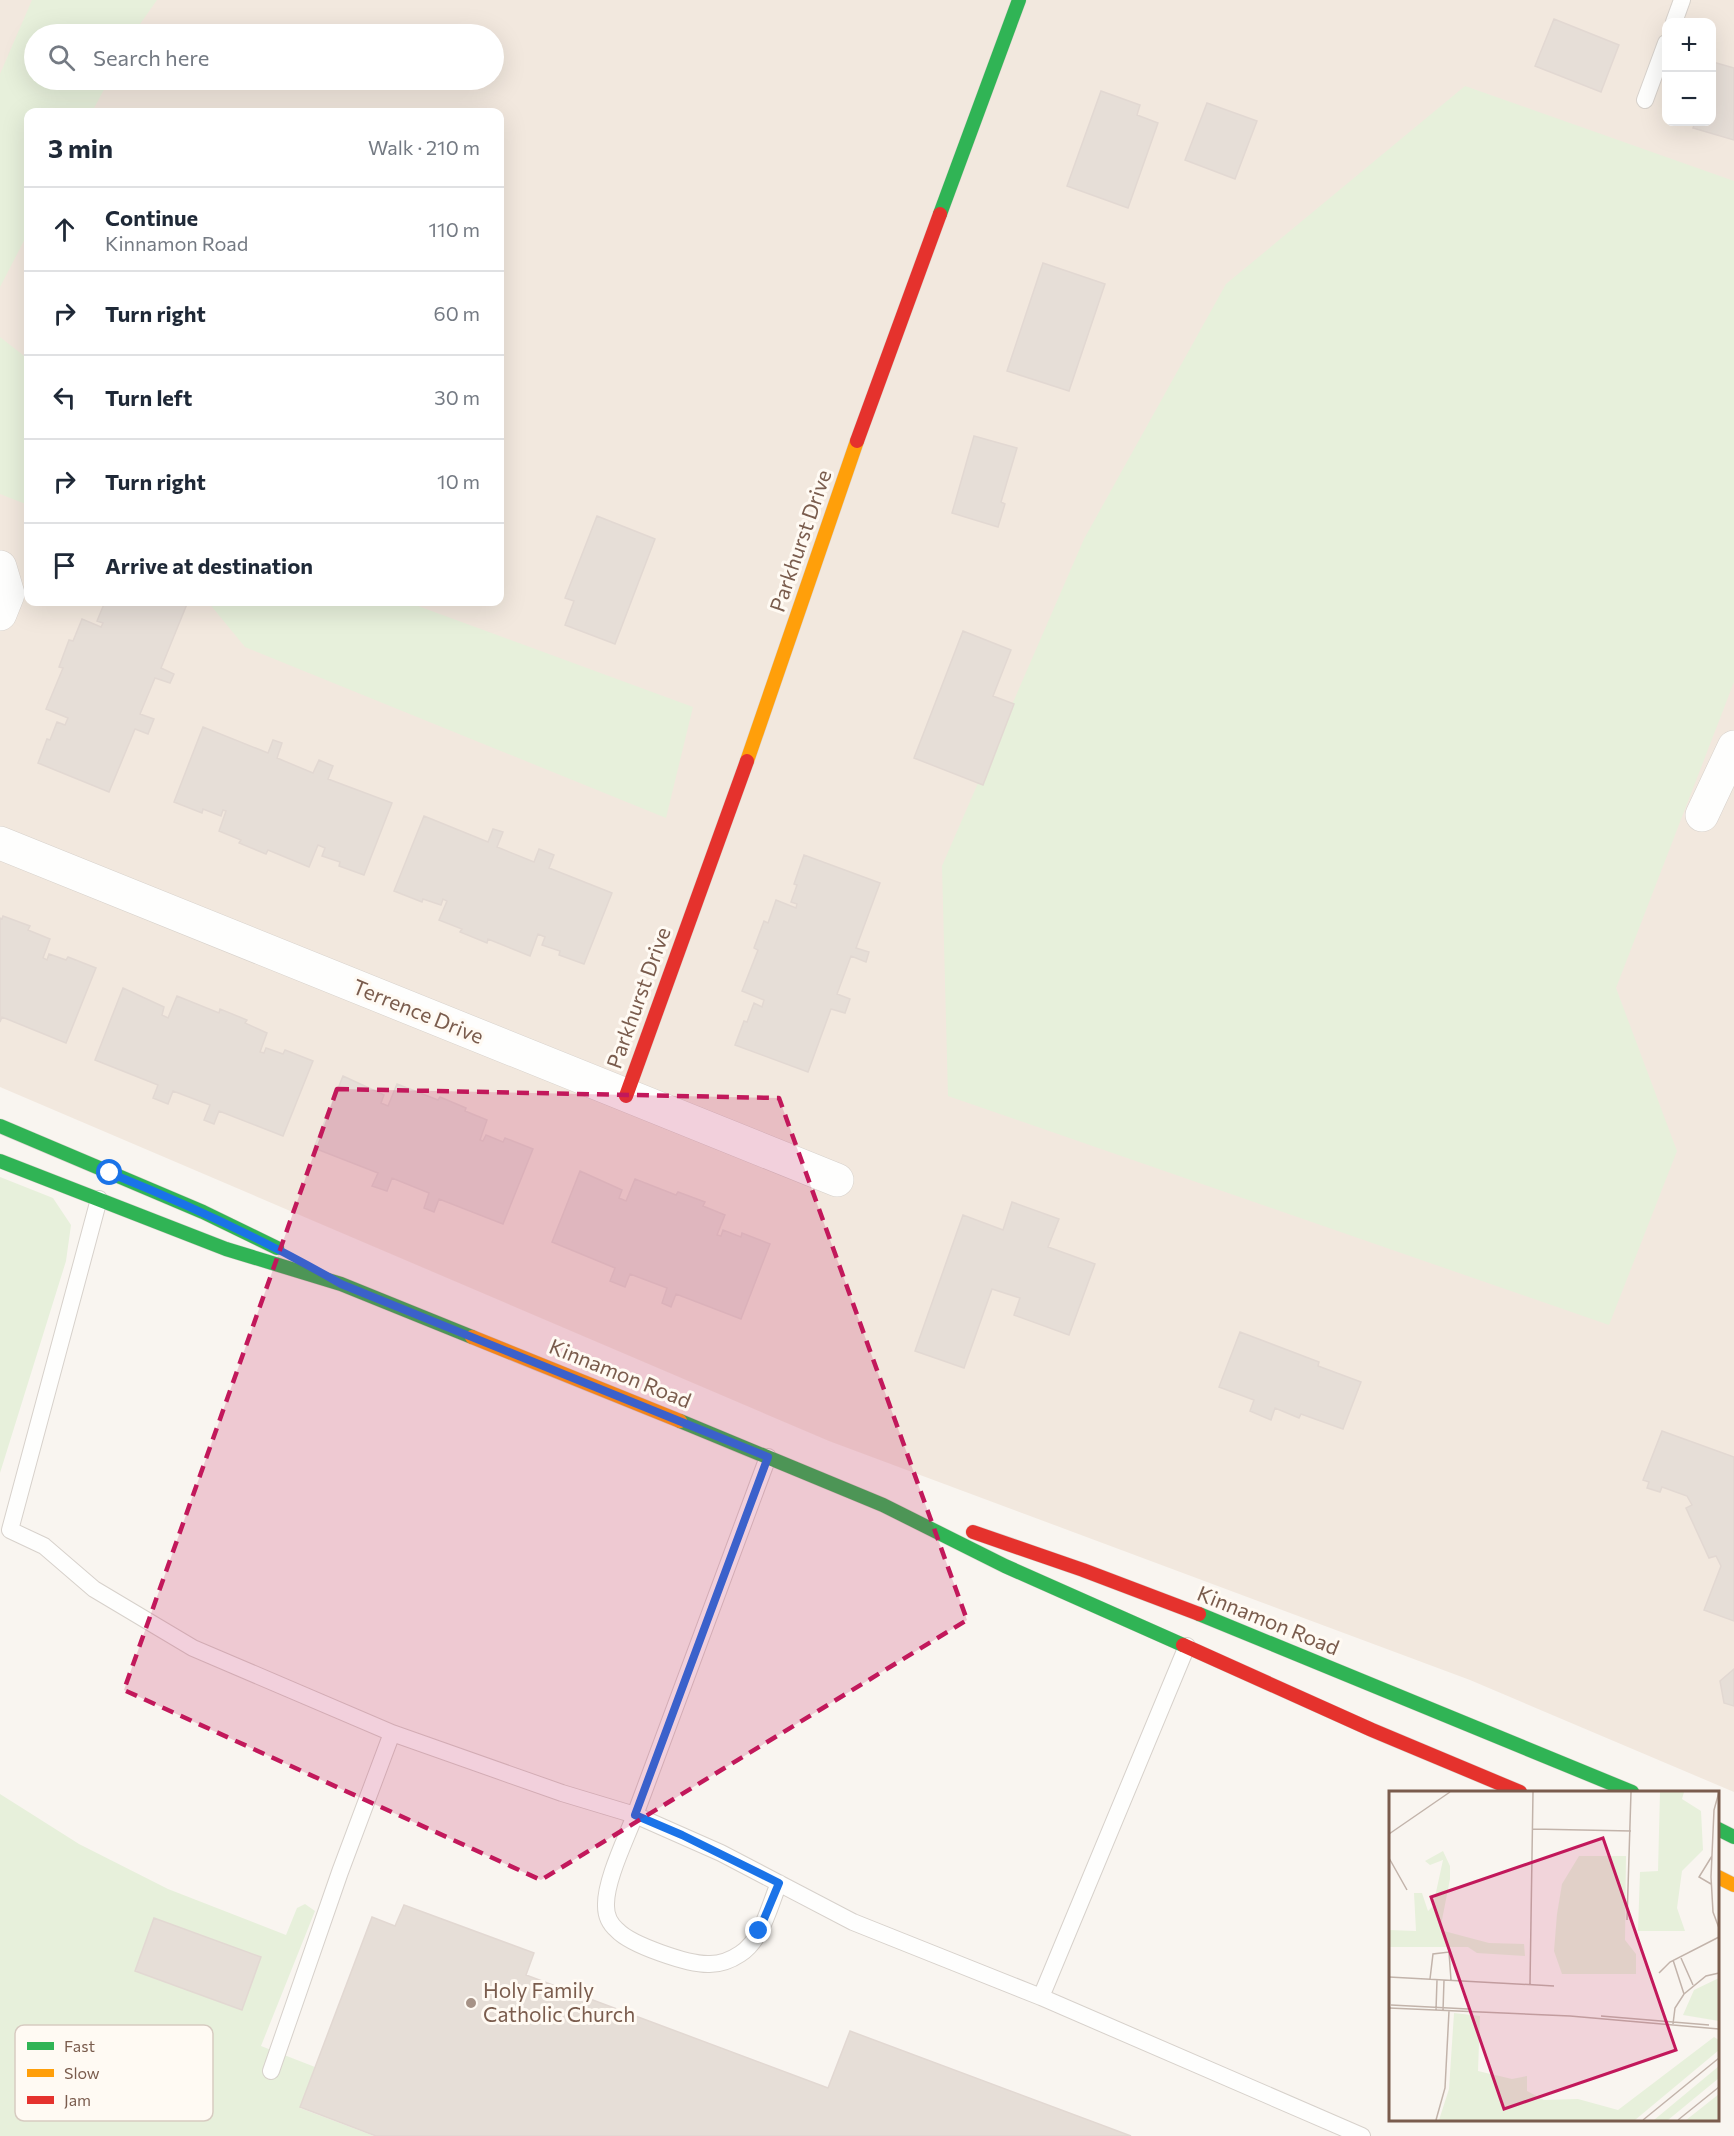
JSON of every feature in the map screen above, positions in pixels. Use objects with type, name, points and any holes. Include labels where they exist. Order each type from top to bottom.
[{"type":"main road","name":"Parkhurst Drive","points":[[626,1096],[784,657],[853,453],[1019,0]]},
{"type":"main road","name":"Kinnamon Road","points":[[0,1126],[203,1212],[297,1259],[341,1284]]},
{"type":"main road","name":"Kinnamon Road","points":[[0,1161],[226,1249],[341,1284],[768,1457],[883,1505],[1005,1566],[1351,1721],[1518,1791]]},
{"type":"main road","name":"Kinnamon Road","points":[[883,1505],[1014,1545],[1125,1586],[1630,1791]]},
{"type":"main road","points":[[1719,1830],[1734,1837]]},
{"type":"main road","points":[[1719,1878],[1734,1885]]},
{"type":"street","points":[[0,567],[8,594],[0,614]]},
{"type":"street","points":[[1702,815],[1734,747]]},
{"type":"street","name":"Terrence Drive","points":[[0,843],[837,1180]]},
{"type":"lane","points":[[1675,18],[1682,0]]},
{"type":"lane","points":[[1645,100],[1662,54]]},
{"type":"lane","points":[[99,1199],[10,1530],[44,1546],[94,1588],[194,1648],[392,1733],[562,1793],[635,1815],[692,1839],[853,1922],[1041,1997],[1362,2136]]},
{"type":"lane","points":[[768,1457],[616,1865],[606,1906],[615,1929],[633,1941],[701,1964],[721,1963],[745,1951],[755,1939],[779,1883]]},
{"type":"lane","points":[[1041,1997],[1187,1646]]},
{"type":"lane","points":[[271,2071],[340,1872],[392,1733]]},
{"type":"highlighted area","points":[[337,1089],[779,1098],[967,1620],[541,1880],[124,1690]]},
{"type":"shaded area","points":[[0,0],[1734,0],[1734,1792],[1470,1680],[829,1441],[0,1087]]},
{"type":"green space","points":[[32,0],[157,0],[140,24],[24,24],[24,90],[104,90],[94,108],[24,108],[24,241],[0,287],[0,74]]},
{"type":"green space","points":[[1465,86],[1734,181],[1734,682],[1616,988],[1677,1151],[1609,1325],[948,1096],[942,866],[1084,539],[1226,284]]},
{"type":"green space","points":[[0,337],[24,356],[24,503],[0,494]]},
{"type":"green space","points":[[211,606],[418,606],[693,707],[666,818],[245,647]]},
{"type":"green space","points":[[0,1177],[53,1198],[71,1225],[66,1261],[0,1473]]},
{"type":"green space","points":[[0,1794],[79,1844],[168,1889],[286,1935],[297,1908],[305,1904],[315,1911],[261,2046],[315,2067],[300,2108],[374,2136],[0,2136]]},
{"type":"building","points":[[1554,19],[1619,45],[1601,92],[1535,66]]},
{"type":"building","points":[[1716,63],[1734,68],[1734,140],[1693,128],[1694,126],[1716,126]]},
{"type":"building","points":[[1101,91],[1140,105],[1137,115],[1158,123],[1128,208],[1067,186]]},
{"type":"building","points":[[1207,103],[1257,121],[1235,179],[1185,160]]},
{"type":"building","points":[[1043,263],[1105,284],[1069,391],[1007,371]]},
{"type":"building","points":[[974,436],[1017,448],[1001,502],[1005,504],[998,527],[952,513]]},
{"type":"building","points":[[597,516],[655,539],[615,644],[565,625],[574,601],[565,598]]},
{"type":"building","points":[[103,606],[186,606],[161,668],[174,674],[170,683],[155,678],[140,714],[154,719],[148,734],[135,729],[109,792],[38,763],[47,739],[50,740],[57,722],[65,725],[68,718],[46,709],[63,668],[59,667],[69,640],[73,641],[82,619],[101,627],[103,623],[97,621]]},
{"type":"building","points":[[963,631],[1011,650],[993,696],[1014,704],[983,785],[914,758]]},
{"type":"building","points":[[203,727],[268,753],[273,740],[282,743],[277,758],[313,773],[319,760],[333,766],[328,779],[392,803],[364,875],[339,866],[340,862],[322,856],[325,848],[318,845],[309,867],[268,850],[266,854],[239,843],[241,840],[219,831],[226,811],[223,810],[221,816],[203,809],[202,813],[174,802]]},
{"type":"building","points":[[424,816],[488,842],[493,829],[503,832],[497,847],[534,862],[539,849],[554,855],[549,868],[612,893],[584,964],[559,955],[560,951],[542,945],[545,937],[538,934],[530,956],[488,939],[487,943],[460,932],[462,929],[439,920],[447,901],[443,899],[441,905],[423,899],[422,902],[394,891]]},
{"type":"building","points":[[804,855],[880,883],[856,948],[869,952],[866,962],[851,956],[837,994],[850,999],[845,1013],[831,1009],[808,1072],[735,1045],[754,1003],[762,1007],[764,1000],[742,991],[758,950],[754,948],[764,921],[768,923],[776,900],[796,908],[797,904],[791,902],[797,885],[794,884]]},
{"type":"building","points":[[3,916],[30,926],[28,930],[50,939],[43,958],[47,960],[49,954],[66,960],[68,957],[96,968],[66,1043],[2,1017],[0,1022],[0,918],[2,919]]},
{"type":"building","points":[[123,988],[164,1007],[162,1015],[168,1018],[177,996],[219,1013],[220,1009],[247,1020],[245,1023],[267,1033],[260,1052],[264,1053],[266,1048],[283,1054],[285,1050],[313,1061],[283,1136],[219,1111],[214,1124],[204,1120],[210,1105],[173,1091],[168,1104],[153,1098],[158,1085],[95,1060]]},
{"type":"building","points":[[343,1076],[384,1095],[381,1103],[388,1106],[397,1084],[438,1100],[440,1097],[487,1120],[480,1140],[483,1141],[486,1135],[503,1142],[505,1138],[533,1149],[503,1224],[439,1199],[434,1212],[424,1208],[429,1193],[392,1178],[387,1191],[372,1186],[378,1173],[314,1148]]},
{"type":"building","points":[[580,1171],[622,1190],[619,1198],[626,1201],[635,1179],[676,1195],[678,1192],[705,1202],[703,1206],[725,1215],[717,1235],[721,1236],[723,1230],[741,1237],[742,1233],[770,1244],[741,1319],[676,1294],[671,1307],[662,1303],[667,1288],[630,1274],[625,1287],[610,1281],[615,1268],[552,1242]]},
{"type":"building","points":[[1012,1202],[1059,1219],[1048,1247],[1095,1264],[1069,1335],[1014,1315],[1020,1298],[992,1289],[964,1368],[915,1351],[963,1215],[1003,1230]]},
{"type":"building","points":[[1240,1332],[1319,1362],[1318,1366],[1361,1382],[1343,1429],[1301,1414],[1299,1418],[1275,1408],[1271,1420],[1250,1411],[1254,1400],[1219,1387]]},
{"type":"building","points":[[1662,1431],[1734,1457],[1734,1621],[1704,1610],[1721,1566],[1716,1556],[1709,1558],[1686,1508],[1692,1505],[1687,1496],[1662,1487],[1660,1492],[1647,1488],[1649,1482],[1643,1480]]},
{"type":"building","points":[[1734,1669],[1734,1706],[1724,1703],[1720,1681]]},
{"type":"building","name":"Holy Family Catholic Church","points":[[404,1905],[534,1953],[526,1975],[828,2088],[850,2031],[1131,2136],[376,2136],[300,2107],[372,1917],[395,1926]]},
{"type":"building","points":[[154,1918],[261,1957],[242,2010],[135,1971]]},
{"type":"traffic: fast","points":[[940,214],[1019,0]]},
{"type":"traffic: fast","points":[[0,1126],[203,1212],[277,1248]]},
{"type":"traffic: fast","points":[[0,1161],[226,1249],[341,1284],[472,1337]]},
{"type":"traffic: fast","points":[[680,1421],[883,1505],[1005,1566],[1183,1645]]},
{"type":"traffic: fast","points":[[1199,1614],[1630,1791]]},
{"type":"traffic: fast","points":[[1719,1830],[1734,1837]]},
{"type":"traffic: slow","points":[[747,761],[857,441]]},
{"type":"traffic: slow","points":[[472,1337],[680,1421]]},
{"type":"traffic: slow","points":[[1719,1878],[1734,1885]]},
{"type":"traffic: jam","points":[[857,441],[940,214]]},
{"type":"traffic: jam","points":[[626,1096],[747,761]]},
{"type":"traffic: jam","points":[[973,1532],[1199,1614]]},
{"type":"traffic: jam","points":[[1183,1645],[1372,1730],[1518,1791]]},
{"type":"place","name":"Holy Family Catholic Church","points":[[471,2003]]},
{"type":"route","points":[[110,1173],[234,1226],[341,1284],[768,1457],[635,1815],[721,1853],[779,1883],[759,1931]]}]
